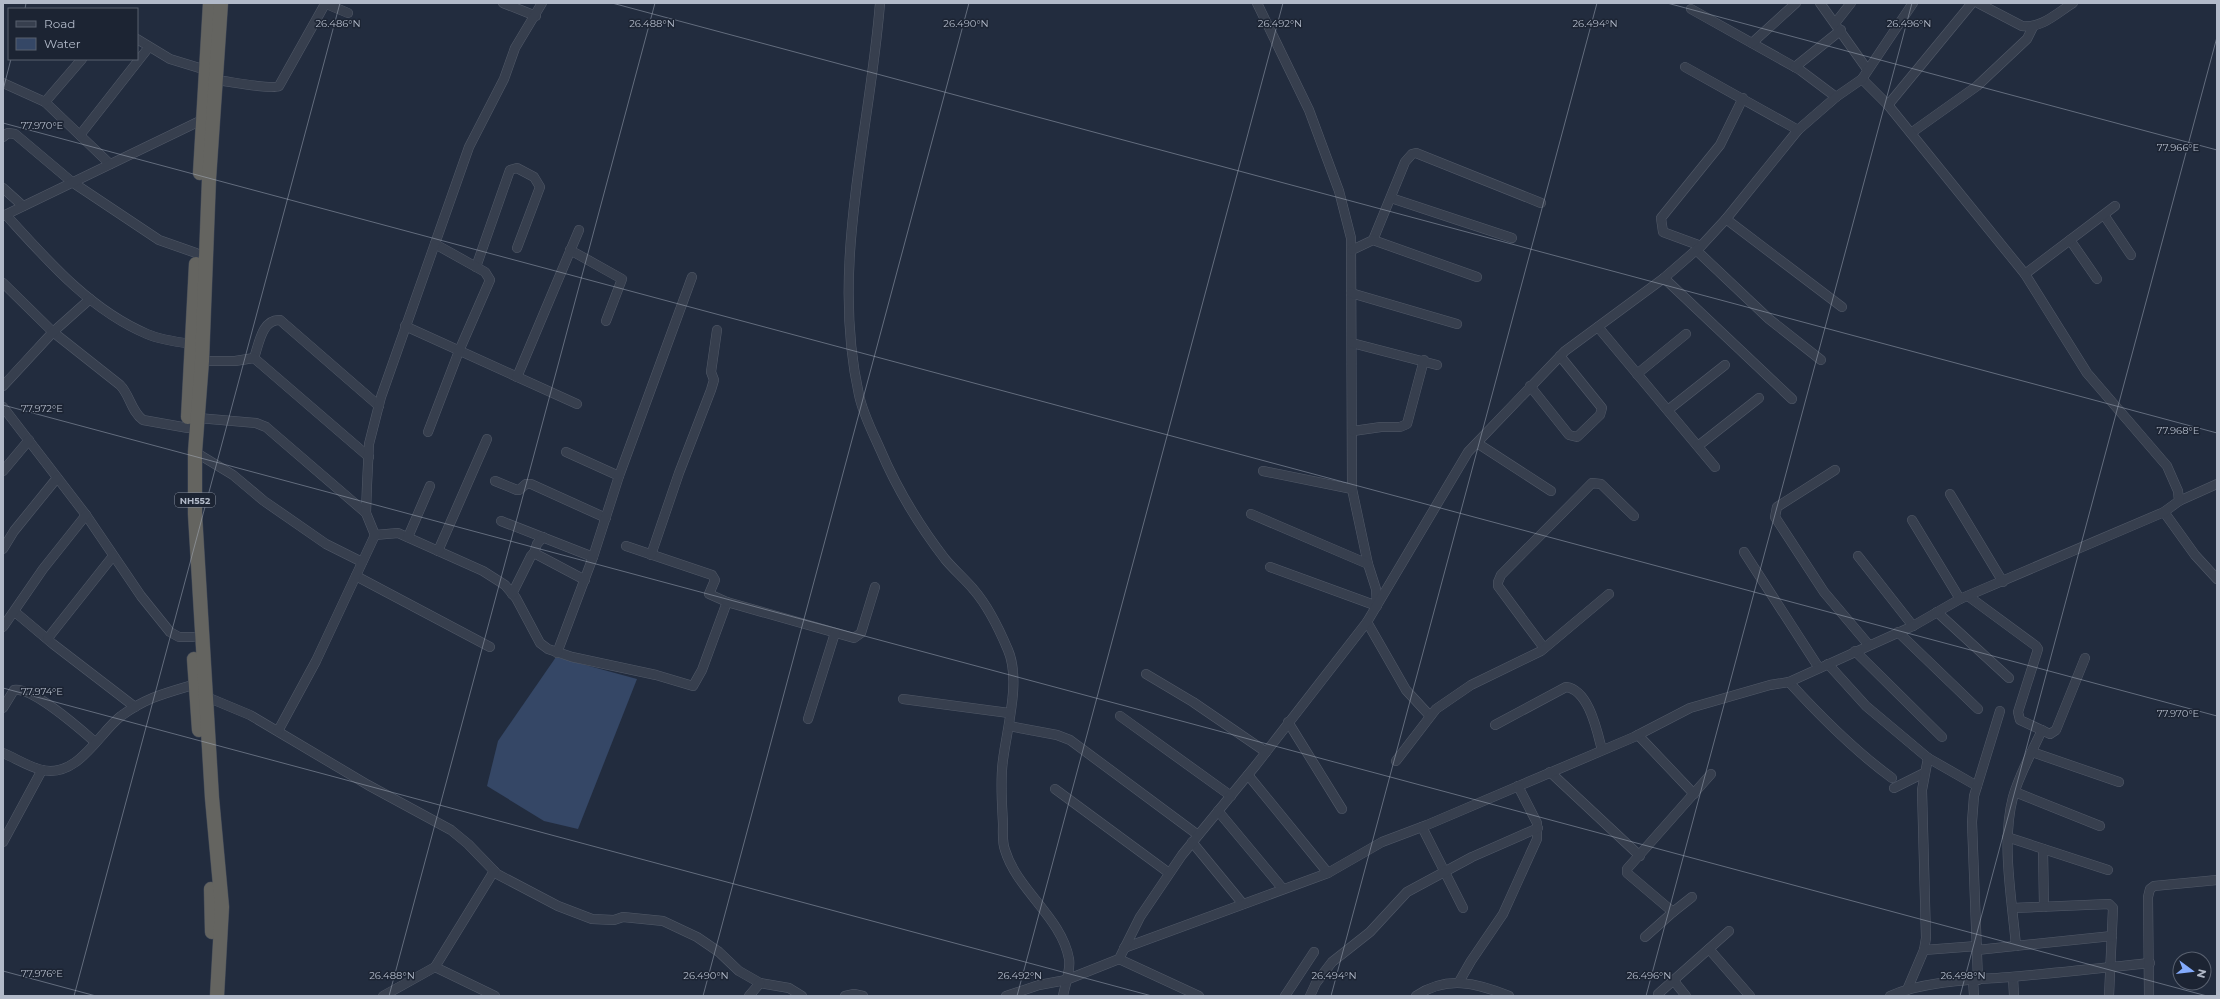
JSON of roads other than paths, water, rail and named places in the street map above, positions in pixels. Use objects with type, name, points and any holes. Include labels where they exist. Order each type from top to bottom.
[{"type":"highway","name":"NH552","points":[[210,3],[210,75],[202,361],[193,423],[187,539],[193,637],[212,798],[222,907],[218,996]]},
{"type":"highway","name":"NH552","points":[[210,75],[221,3]]},
{"type":"highway","name":"NH552","points":[[208,118],[196,254],[192,344],[200,691],[212,931],[210,996]]},
{"type":"street","points":[[138,40],[170,59],[210,75],[268,88],[279,86],[324,3],[348,13]]},
{"type":"street","points":[[503,3],[536,16]]},
{"type":"street","points":[[278,731],[316,661],[375,535],[366,513],[369,444],[379,406],[405,326],[469,147],[504,79],[515,48],[536,16],[542,3]]},
{"type":"street","points":[[880,3],[848,275],[852,353],[859,395],[867,421],[888,470],[910,510],[948,562],[982,600],[1009,652],[1013,673],[1009,726],[1003,762],[1002,800],[1004,848],[1018,878],[1037,900],[1062,938],[1070,961],[1063,996]]},
{"type":"street","points":[[1257,3],[1309,110],[1339,191],[1352,250],[1352,490],[1368,564],[1376,589],[1377,606]]},
{"type":"street","points":[[1752,43],[1796,3]]},
{"type":"street","points":[[1820,3],[1838,26],[1867,69]]},
{"type":"street","points":[[1795,67],[1838,26],[1851,3]]},
{"type":"street","points":[[1006,996],[1039,985],[1066,980],[1119,959],[1140,917],[1169,873],[1195,838],[1248,775],[1367,622],[1468,452],[1560,356],[1664,278],[1698,248],[1726,219],[1798,130],[1836,97],[1862,79],[1867,69],[1914,3]]},
{"type":"street","points":[[1888,105],[1972,3]]},
{"type":"street","points":[[1978,3],[2022,26],[2033,27],[2037,26],[2073,3]]},
{"type":"street","points":[[1691,9],[1795,67],[1836,97]]},
{"type":"street","points":[[1911,134],[1977,86],[2027,39],[2033,27]]},
{"type":"street","points":[[80,135],[150,47]]},
{"type":"street","points":[[46,102],[81,60]]},
{"type":"street","points":[[1685,66],[1798,130]]},
{"type":"street","points":[[1862,79],[1888,105],[2025,274],[2087,373],[2167,466],[2178,491],[2179,501]]},
{"type":"street","points":[[3,83],[46,102],[110,164]]},
{"type":"street","points":[[1743,98],[1720,146],[1661,218],[1663,232],[1698,248],[1769,319],[1821,360]]},
{"type":"street","points":[[192,344],[148,335],[124,322],[90,299],[51,264],[5,215],[208,118]]},
{"type":"street","points":[[3,137],[8,133],[15,134],[72,182],[159,240],[196,254]]},
{"type":"street","points":[[1352,250],[1373,240],[1405,162],[1412,154],[1416,153],[1541,203]]},
{"type":"street","points":[[476,267],[510,170],[517,168],[534,177],[540,187],[517,248]]},
{"type":"street","points":[[3,188],[23,206]]},
{"type":"street","points":[[1391,198],[1512,238]]},
{"type":"street","points":[[2025,274],[2115,206]]},
{"type":"street","points":[[2104,214],[2131,255]]},
{"type":"street","points":[[1726,219],[1842,307]]},
{"type":"street","points":[[517,377],[579,230]]},
{"type":"street","points":[[1373,240],[1477,277]]},
{"type":"street","points":[[2070,240],[2097,279]]},
{"type":"street","points":[[428,432],[459,351],[490,280],[485,272],[435,244]]},
{"type":"street","points":[[570,250],[622,279],[606,321]]},
{"type":"street","points":[[557,653],[594,557],[619,476],[692,277]]},
{"type":"street","points":[[1664,278],[1792,399]]},
{"type":"street","points":[[3,283],[53,332],[120,385],[127,392],[138,415],[143,420],[193,423],[256,424],[266,427],[366,513]]},
{"type":"street","points":[[1351,293],[1457,324]]},
{"type":"street","points":[[3,386],[53,332],[90,299]]},
{"type":"street","points":[[254,358],[265,328],[271,321],[280,320],[379,406]]},
{"type":"street","points":[[405,326],[577,404]]},
{"type":"street","points":[[1598,327],[1716,467]]},
{"type":"street","points":[[651,554],[679,473],[714,380],[711,372],[717,330]]},
{"type":"street","points":[[1638,374],[1686,334]]},
{"type":"street","points":[[1352,343],[1424,360],[1437,365]]},
{"type":"street","points":[[1530,386],[1569,436],[1577,437],[1600,416],[1602,408],[1560,356]]},
{"type":"street","points":[[202,361],[235,361],[254,358],[369,457]]},
{"type":"street","points":[[1353,431],[1381,426],[1400,428],[1407,424],[1424,360]]},
{"type":"street","points":[[1668,410],[1725,365]]},
{"type":"street","points":[[1698,446],[1759,398]]},
{"type":"street","points":[[3,407],[86,515],[141,596],[170,632],[179,637],[193,637]]},
{"type":"street","points":[[438,551],[487,439]]},
{"type":"street","points":[[3,471],[29,440]]},
{"type":"street","points":[[1477,443],[1551,491]]},
{"type":"street","points":[[195,452],[234,475],[264,501],[326,544],[362,562]]},
{"type":"street","points":[[566,452],[619,476]]},
{"type":"street","points":[[1835,470],[1778,507],[1775,517],[1824,592],[1868,644]]},
{"type":"street","points":[[1263,472],[1352,490]]},
{"type":"street","points":[[3,549],[14,531],[57,478]]},
{"type":"street","points":[[495,481],[517,490],[520,490],[526,484],[530,484],[606,518]]},
{"type":"street","points":[[1544,648],[1498,586],[1501,575],[1592,482],[1602,484],[1634,516]]},
{"type":"street","points":[[1124,948],[1328,873],[1382,842],[1422,827],[1638,735],[1690,708],[1770,685],[1789,682],[1868,644],[1913,626],[1964,597],[2003,582],[2164,512],[2179,501],[2217,484]]},
{"type":"street","points":[[408,537],[430,486]]},
{"type":"street","points":[[1950,494],[2003,582]]},
{"type":"street","points":[[2164,512],[2195,555],[2217,579]]},
{"type":"street","points":[[1251,514],[1368,564]]},
{"type":"street","points":[[3,627],[15,612],[43,569],[86,515]]},
{"type":"street","points":[[1912,520],[1964,597],[2036,646],[2039,653],[2018,712],[2020,720],[2050,734],[2056,730],[2086,658]]},
{"type":"street","points":[[501,521],[594,557]]},
{"type":"street","points":[[375,535],[398,533],[483,571],[505,585],[512,594],[540,643],[557,653],[656,675],[693,686],[702,670],[727,602]]},
{"type":"street","points":[[512,594],[530,556],[534,553],[537,544],[543,537]]},
{"type":"street","points":[[626,546],[712,575],[715,580],[709,594],[727,602],[854,638],[858,636],[875,587]]},
{"type":"street","points":[[1744,552],[1819,668]]},
{"type":"street","points":[[534,553],[585,580]]},
{"type":"street","points":[[48,638],[113,556]]},
{"type":"street","points":[[1858,556],[1913,626]]},
{"type":"street","points":[[1270,567],[1377,606]]},
{"type":"street","points":[[356,576],[490,647]]},
{"type":"street","points":[[1396,761],[1430,716],[1471,685],[1544,648],[1609,594]]},
{"type":"street","points":[[15,612],[135,707]]},
{"type":"street","points":[[1937,612],[2009,678]]},
{"type":"street","points":[[1367,622],[1406,690],[1430,716]]},
{"type":"street","points":[[1898,632],[1978,709]]},
{"type":"street","points":[[808,719],[835,633]]},
{"type":"street","points":[[1855,651],[1942,737]]},
{"type":"street","points":[[1828,664],[1866,706],[1928,758],[1977,786]]},
{"type":"street","points":[[1146,674],[1194,702],[1266,752]]},
{"type":"street","points":[[1789,682],[1805,700],[1873,764],[1892,778]]},
{"type":"street","points":[[1495,725],[1566,686],[1577,691],[1594,717],[1602,750]]},
{"type":"street","points":[[3,708],[14,690],[25,690],[62,715],[95,742]]},
{"type":"street","points":[[3,753],[42,770],[52,770],[76,763],[120,716],[150,697],[200,691],[250,715],[368,785],[451,830],[468,844],[494,871],[558,906],[592,919],[614,920],[623,917],[663,920],[681,928],[719,952],[739,971],[760,983],[789,988],[802,996]]},
{"type":"street","points":[[903,699],[1010,713]]},
{"type":"street","points":[[1974,996],[1977,948],[1972,822],[1974,796],[2000,710]]},
{"type":"street","points":[[1120,716],[1231,796]]},
{"type":"street","points":[[1288,722],[1342,809]]},
{"type":"street","points":[[1009,726],[1057,735],[1070,740],[1195,838],[1243,904]]},
{"type":"street","points":[[2016,946],[2007,837],[2015,792],[2042,730]]},
{"type":"street","points":[[1638,735],[1694,794]]},
{"type":"street","points":[[2032,752],[2119,782]]},
{"type":"street","points":[[1907,990],[1924,950],[1926,938],[1922,790],[1928,758]]},
{"type":"street","points":[[3,842],[42,770]]},
{"type":"street","points":[[1550,772],[1640,856]]},
{"type":"street","points":[[1894,788],[1924,773]]},
{"type":"street","points":[[1673,912],[1627,872],[1628,866],[1640,856],[1711,774]]},
{"type":"street","points":[[1248,775],[1328,873]]},
{"type":"street","points":[[1459,982],[1470,961],[1503,914],[1533,850],[1538,828],[1518,786]]},
{"type":"street","points":[[1055,789],[1169,873]]},
{"type":"street","points":[[2015,792],[2100,826]]},
{"type":"street","points":[[1218,811],[1283,889]]},
{"type":"street","points":[[1422,827],[1463,908]]},
{"type":"street","points":[[1310,996],[1316,983],[1332,962],[1370,932],[1407,892],[1446,873],[1472,857],[1538,828]]},
{"type":"street","points":[[2007,837],[2108,870]]},
{"type":"street","points":[[2043,849],[2044,907]]},
{"type":"street","points":[[383,996],[435,967],[494,871]]},
{"type":"street","points":[[2150,996],[2148,897],[2150,889],[2154,886],[2217,880]]},
{"type":"street","points":[[1646,937],[1692,897]]},
{"type":"street","points":[[2013,908],[2109,904],[2113,908],[2109,968],[2109,996]]},
{"type":"street","points":[[1658,994],[1729,931]]},
{"type":"street","points":[[1924,950],[2016,946],[2112,936]]},
{"type":"street","points":[[1709,949],[1750,996]]},
{"type":"street","points":[[1285,996],[1314,952]]},
{"type":"street","points":[[1119,959],[1199,996]]},
{"type":"street","points":[[1890,996],[1907,990],[1922,992],[1976,980],[2150,963]]},
{"type":"street","points":[[435,967],[480,987],[495,996]]},
{"type":"street","points":[[2012,977],[2014,996]]},
{"type":"street","points":[[1674,981],[1686,996]]},
{"type":"street","points":[[1416,996],[1424,991],[1444,984],[1459,982],[1476,984],[1509,996]]},
{"type":"street","points":[[749,996],[760,983]]},
{"type":"street","points":[[845,996],[854,994],[863,996]]},
{"type":"water","points":[[556,657],[637,679],[578,829],[544,821],[487,786],[498,741]]}]
